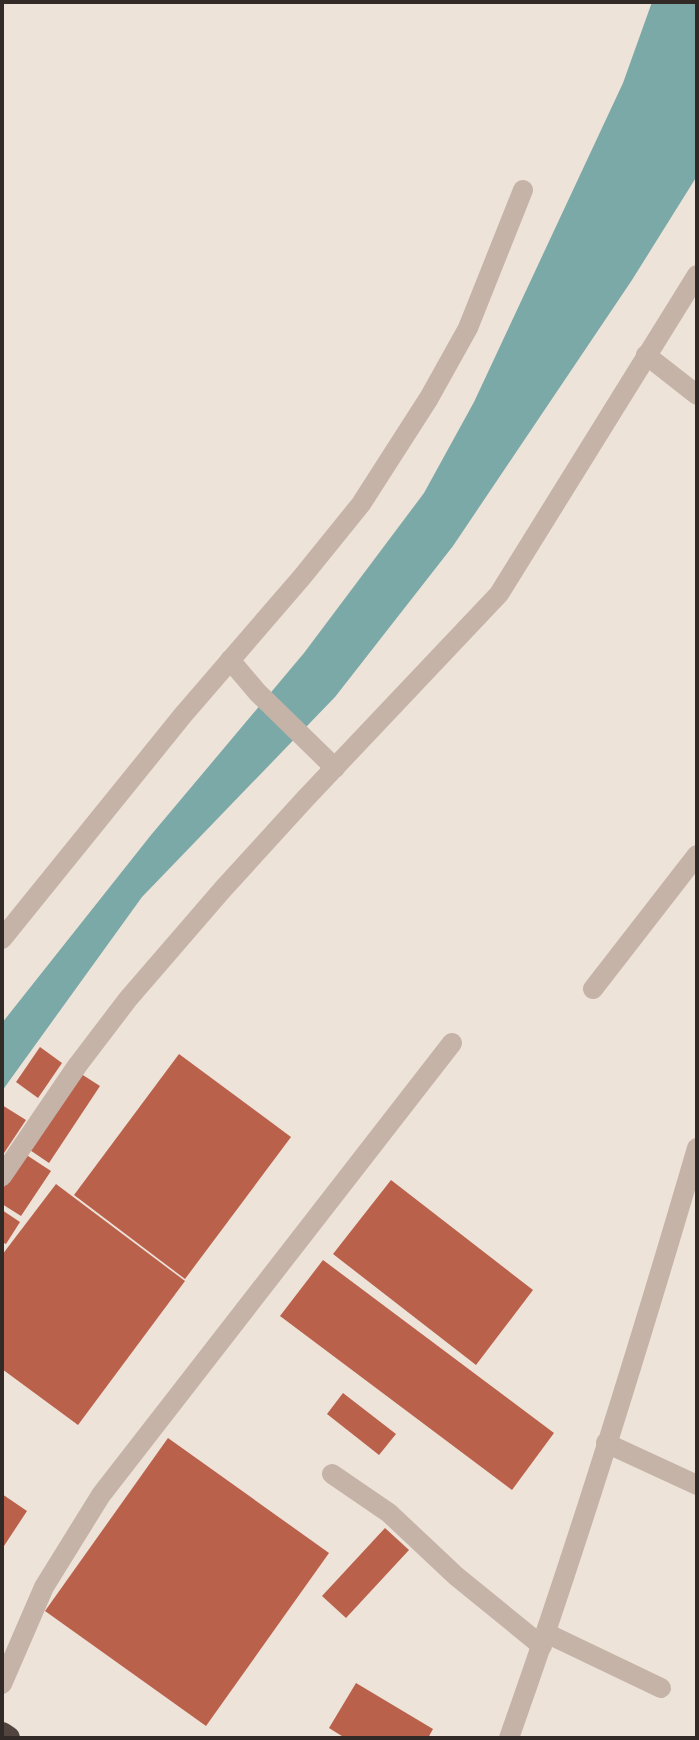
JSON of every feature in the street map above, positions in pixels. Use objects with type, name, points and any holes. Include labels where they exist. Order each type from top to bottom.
[{"type":"highway","points":[[2,1734],[8,1738]]},
{"type":"street","points":[[2,939],[183,715],[361,504],[429,398],[468,328],[523,190]]},
{"type":"street","points":[[2,1176],[77,1066],[128,999],[223,889],[499,594],[697,275]]},
{"type":"street","points":[[646,355],[697,395]]},
{"type":"street","points":[[230,660],[258,693],[335,768]]},
{"type":"street","points":[[593,989],[697,855]]},
{"type":"street","points":[[2,1684],[44,1587],[101,1495],[452,1043]]},
{"type":"street","points":[[509,1738],[544,1640],[658,1283],[697,1148]]},
{"type":"street","points":[[606,1443],[697,1485]]},
{"type":"street","points":[[332,1474],[389,1513],[456,1576],[544,1640],[661,1688]]},
{"type":"water","points":[[652,2],[697,2],[697,176],[632,280],[453,546],[335,697],[142,897],[2,1091],[2,1023],[151,835],[304,653],[424,493],[474,402],[623,83]]},
{"type":"building","points":[[40,1047],[62,1063],[38,1098],[16,1082]]},
{"type":"building","points":[[179,1054],[291,1137],[185,1279],[74,1195]]},
{"type":"building","points":[[75,1070],[100,1086],[49,1163],[24,1146]]},
{"type":"building","points":[[2,1105],[26,1120],[2,1156]]},
{"type":"building","points":[[25,1154],[51,1171],[21,1216],[2,1204],[2,1190]]},
{"type":"building","points":[[391,1180],[533,1290],[476,1365],[333,1254]]},
{"type":"building","points":[[56,1184],[185,1281],[78,1425],[2,1369],[2,1255]]},
{"type":"building","points":[[2,1210],[20,1222],[6,1244],[2,1242]]},
{"type":"building","points":[[323,1260],[554,1433],[512,1490],[280,1316]]},
{"type":"building","points":[[343,1393],[396,1434],[379,1455],[327,1414]]},
{"type":"building","points":[[168,1438],[329,1553],[206,1726],[45,1611]]},
{"type":"building","points":[[2,1494],[27,1511],[2,1549]]},
{"type":"building","points":[[385,1528],[409,1550],[346,1618],[322,1596]]},
{"type":"building","points":[[356,1683],[433,1729],[428,1738],[345,1738],[329,1728]]}]
